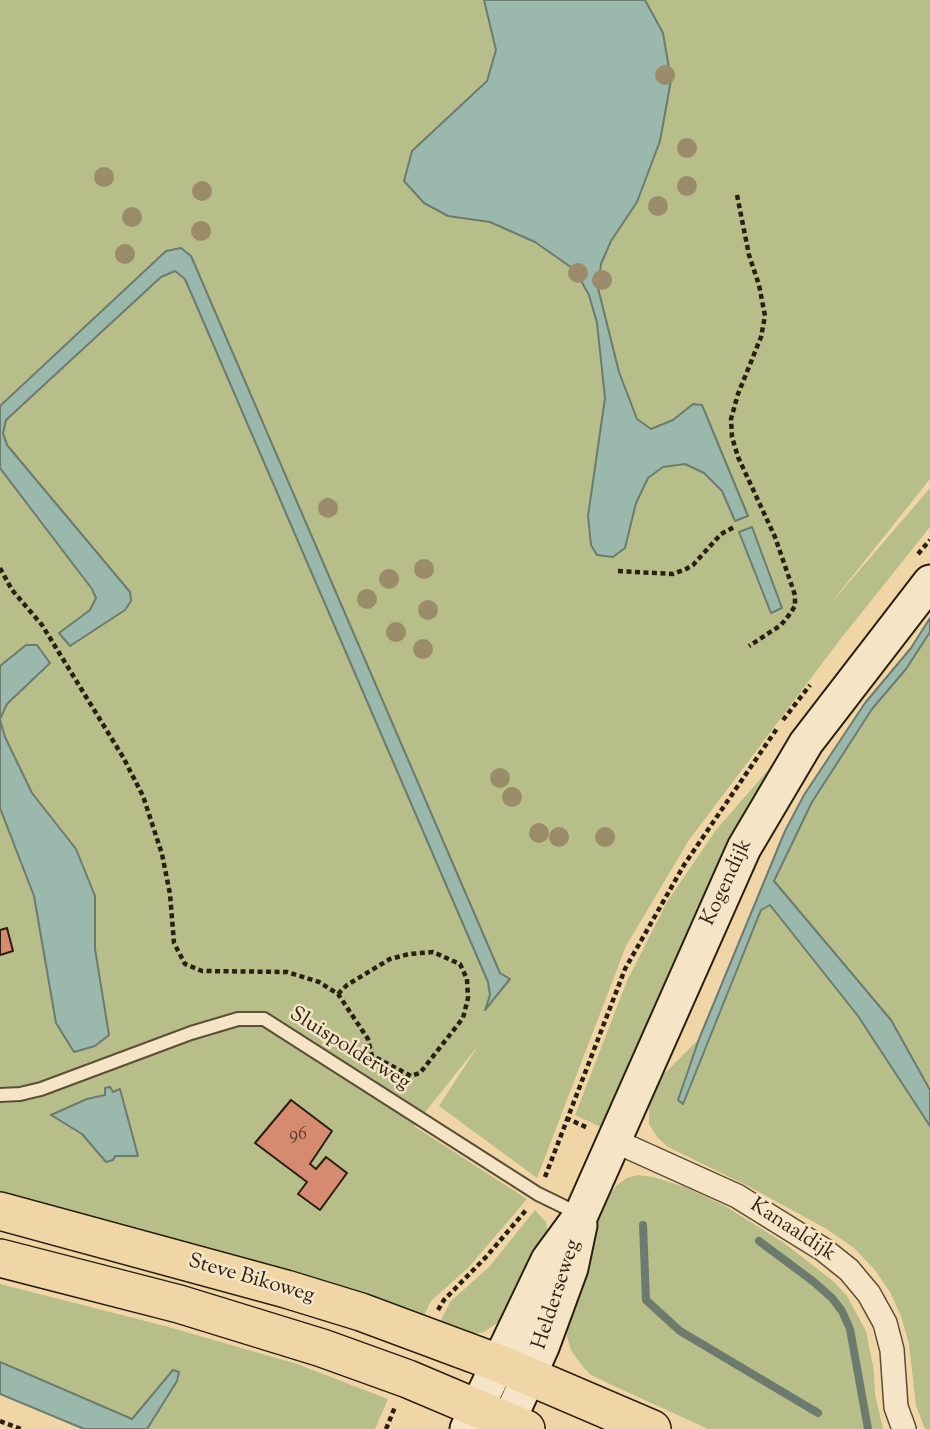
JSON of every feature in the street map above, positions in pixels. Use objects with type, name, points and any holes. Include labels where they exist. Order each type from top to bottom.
[{"type":"main road","name":"Steve Bikoweg","points":[[0,1211],[286,1289],[426,1334],[514,1369]]},
{"type":"main road","name":"Steve Bikoweg","points":[[0,1258],[248,1324],[408,1379],[497,1423]]},
{"type":"main road","points":[[514,1369],[652,1429]]},
{"type":"street","name":"Kogendijk","points":[[581,1215],[725,886],[761,816],[806,743],[930,582]]},
{"type":"street","name":"Kanaaldijk","points":[[615,1141],[737,1196],[824,1250],[849,1270],[869,1294],[885,1323],[892,1350],[896,1407],[904,1429]]},
{"type":"street","name":"Helderseweg","points":[[514,1369],[542,1347],[571,1268],[581,1215]]},
{"type":"street","name":"Steve Bikoweg","points":[[497,1423],[514,1369]]},
{"type":"lane","name":"Sluispolderweg","points":[[0,1095],[20,1094],[76,1076],[191,1032],[238,1019],[264,1019],[538,1194],[581,1215]]},
{"type":"path","points":[[737,195],[748,255],[759,285],[765,316],[761,337],[731,419],[732,437],[738,457],[775,537],[795,595],[795,606],[781,625],[749,646]]},
{"type":"path","points":[[618,571],[673,574],[693,565],[721,534],[736,526]]},
{"type":"path","points":[[0,568],[12,590],[42,625],[144,796],[162,854],[170,894],[174,943],[186,964],[202,971],[287,972],[320,982],[338,994],[368,1039],[373,1061],[363,1081]]},
{"type":"path","points":[[338,994],[347,985],[382,964],[409,954],[433,952],[460,964],[467,979],[468,998],[463,1018],[420,1073],[411,1076],[371,1055]]},
{"type":"path","points":[[426,1334],[444,1300],[519,1220],[538,1194]]},
{"type":"path","points":[[386,1429],[408,1379]]},
{"type":"path","points":[[0,1421],[21,1429]]},
{"type":"green space","points":[[0,0],[930,0],[930,479],[827,608],[930,488],[930,527],[839,641],[689,840],[626,946],[537,1178],[439,1106],[478,1046],[414,1126],[527,1199],[469,1267],[431,1301],[421,1322],[0,1202]]},
{"type":"green space","points":[[930,632],[930,1090],[891,1020],[774,881],[812,802],[872,709],[906,669]]},
{"type":"green space","points":[[782,754],[739,822],[603,1128],[575,1115],[627,981],[667,902],[716,830]]},
{"type":"green space","points":[[770,905],[858,1016],[930,1126],[930,1429],[925,1429],[916,1406],[909,1344],[901,1316],[890,1292],[875,1270],[854,1248],[825,1228],[668,1147],[657,1137],[649,1124],[649,1098],[655,1083],[699,1039],[678,1100],[683,1103],[761,909]]},
{"type":"green space","points":[[638,1175],[685,1187],[725,1206],[784,1243],[833,1281],[847,1296],[866,1331],[883,1429],[708,1429],[591,1375],[583,1367],[571,1350],[567,1336],[567,1319],[584,1254],[607,1198],[616,1186],[627,1178]]},
{"type":"green space","points":[[535,1210],[546,1222],[548,1234],[510,1314],[484,1332],[457,1337],[436,1331],[450,1302],[489,1267]]},
{"type":"green space","points":[[0,1284],[165,1326],[297,1364],[388,1399],[375,1429],[147,1429],[177,1381],[132,1419],[0,1362]]},
{"type":"shaded area","points":[[484,0],[645,0],[663,33],[671,80],[660,141],[637,202],[611,241],[601,264],[598,288],[619,372],[637,419],[651,429],[673,420],[693,404],[702,405],[748,516],[735,521],[722,491],[704,473],[685,464],[663,467],[648,478],[636,503],[625,548],[613,557],[597,555],[591,545],[588,516],[605,398],[597,323],[589,295],[575,270],[535,242],[490,222],[448,216],[424,203],[404,181],[412,151],[487,81],[496,50]]},
{"type":"shaded area","points":[[181,248],[191,256],[500,973],[510,979],[485,1010],[490,995],[488,982],[185,279],[175,271],[161,277],[6,420],[3,433],[7,445],[130,592],[131,601],[125,610],[70,646],[59,633],[90,610],[96,598],[92,589],[0,468],[0,406],[166,251]]},
{"type":"shaded area","points":[[752,527],[782,608],[771,613],[739,532]]},
{"type":"shaded area","points":[[930,618],[930,632],[906,669],[872,709],[812,802],[774,881],[891,1020],[930,1090],[930,1126],[858,1016],[770,905],[761,910],[683,1104],[678,1100],[699,1039],[785,831],[804,795],[865,703],[911,648]]},
{"type":"shaded area","points":[[26,645],[37,645],[50,663],[7,704],[0,719],[0,666]]},
{"type":"shaded area","points":[[0,720],[5,737],[32,793],[76,849],[95,896],[95,949],[109,1035],[95,1046],[74,1052],[56,1023],[34,896],[0,808]]},
{"type":"shaded area","points":[[110,1087],[113,1092],[120,1089],[138,1156],[115,1156],[113,1160],[106,1162],[82,1134],[51,1115],[87,1099],[105,1095],[105,1088]]},
{"type":"shaded area","points":[[0,1362],[132,1419],[173,1370],[179,1372],[177,1381],[147,1429],[84,1429],[0,1394]]},
{"type":"building","points":[[7,928],[13,951],[0,955],[0,930]]},
{"type":"building","points":[[291,1100],[332,1131],[310,1164],[316,1169],[326,1157],[347,1173],[320,1210],[298,1194],[307,1182],[255,1143]]},
{"type":"waterway","points":[[643,1225],[646,1300],[680,1331],[818,1413]]},
{"type":"waterway","points":[[759,1241],[814,1282],[842,1311],[850,1329],[868,1429]]}]
